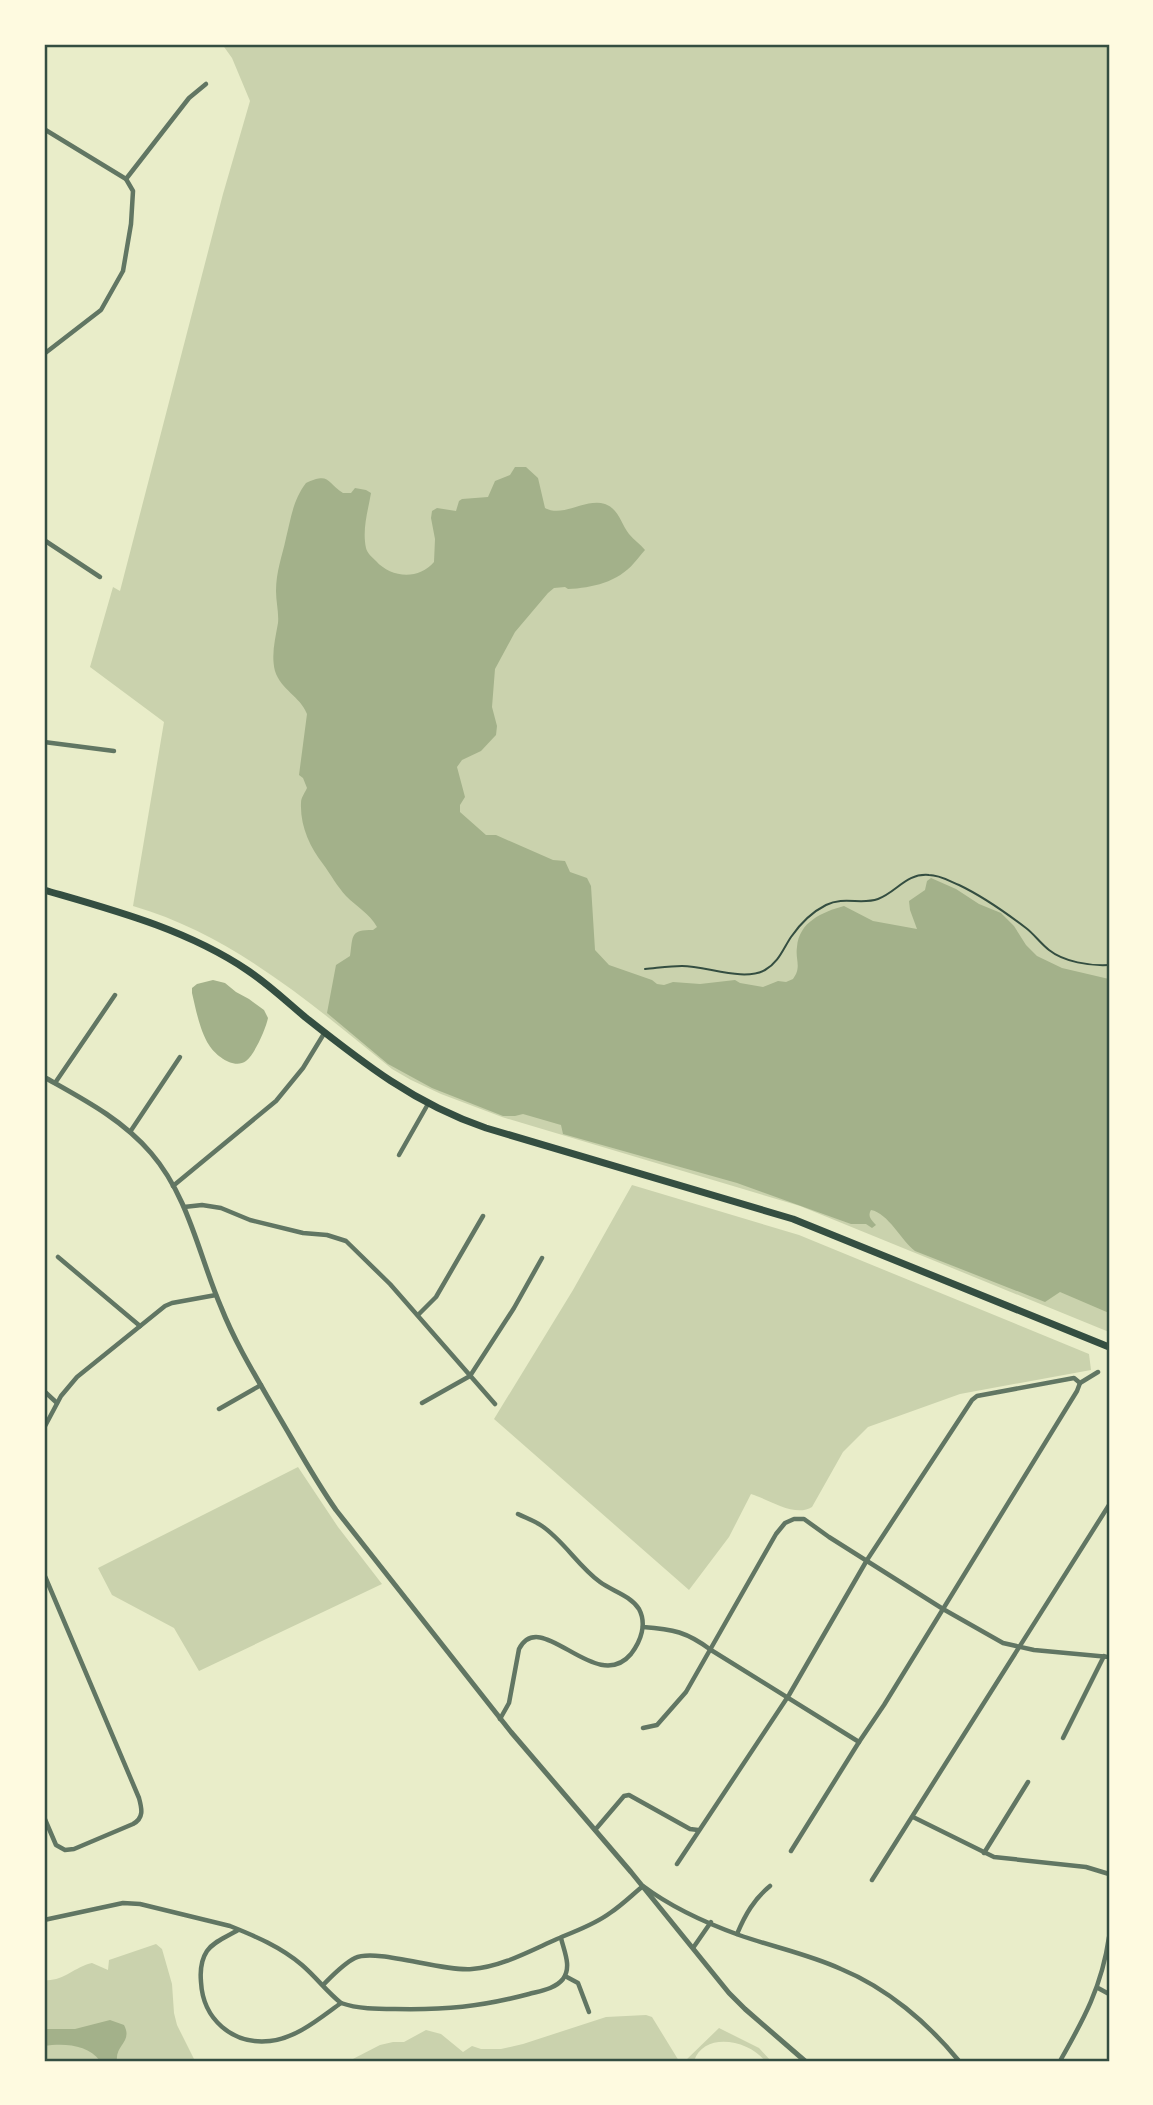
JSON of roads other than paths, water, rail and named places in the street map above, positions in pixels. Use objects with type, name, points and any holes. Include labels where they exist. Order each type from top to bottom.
[{"type":"main road","points":[[44,890],[101,906],[191,938],[248,971],[390,1082],[428,1104],[486,1128],[793,1219],[1109,1347]]},
{"type":"street","points":[[125,179],[189,98],[205,85]]},
{"type":"street","points":[[44,130],[125,179],[133,191],[131,225],[123,271],[101,310],[44,354]]},
{"type":"street","points":[[44,540],[100,577]]},
{"type":"street","points":[[44,742],[114,751]]},
{"type":"street","points":[[55,1083],[115,995]]},
{"type":"street","points":[[173,1186],[276,1101],[298,1074],[325,1032]]},
{"type":"street","points":[[130,1132],[180,1057]]},
{"type":"street","points":[[44,1077],[119,1121],[151,1153],[184,1207],[233,1335],[336,1510],[500,1719],[643,1886],[719,1981],[745,2009],[805,2061]]},
{"type":"street","points":[[399,1155],[428,1104]]},
{"type":"street","points":[[184,1207],[202,1205],[221,1208],[250,1220],[346,1241],[390,1283],[495,1404]]},
{"type":"street","points":[[418,1315],[436,1297],[483,1216]]},
{"type":"street","points":[[58,1257],[140,1326]]},
{"type":"street","points":[[422,1403],[470,1376],[514,1308],[542,1258]]},
{"type":"street","points":[[44,1428],[57,1402],[77,1377],[140,1326],[169,1304],[216,1295]]},
{"type":"street","points":[[791,1851],[884,1705],[1080,1383],[1098,1371]]},
{"type":"street","points":[[677,1864],[788,1696],[867,1560],[966,1407],[977,1396],[1074,1378],[1080,1383]]},
{"type":"street","points":[[219,1409],[261,1385]]},
{"type":"street","points":[[44,1391],[57,1402]]},
{"type":"street","points":[[872,1880],[1109,1505]]},
{"type":"street","points":[[500,1719],[509,1703],[519,1649],[523,1642],[534,1636],[545,1637],[587,1661],[598,1665],[614,1665],[629,1657],[638,1644],[643,1627],[638,1609],[623,1594],[601,1583],[543,1527],[518,1514]]},
{"type":"street","points":[[643,1728],[657,1725],[686,1692],[776,1534],[785,1523],[804,1519],[943,1609],[1003,1643],[1020,1648],[1107,1656],[1063,1738]]},
{"type":"street","points":[[44,1574],[142,1809],[139,1820],[133,1824],[74,1849],[65,1850],[59,1848],[44,1817]]},
{"type":"street","points":[[643,1627],[681,1631],[695,1638],[859,1742]]},
{"type":"street","points":[[984,1853],[1028,1782]]},
{"type":"street","points":[[596,1830],[624,1796],[629,1795],[690,1829],[698,1830]]},
{"type":"street","points":[[913,1817],[984,1853],[1003,1859],[1086,1867],[1109,1874]]},
{"type":"street","points":[[643,1886],[654,1895],[737,1934],[828,1963],[872,1985],[912,2014],[959,2061]]},
{"type":"street","points":[[323,1985],[342,1968],[362,1956],[470,1970],[494,1965],[561,1938],[609,1914],[643,1886]]},
{"type":"street","points":[[737,1934],[759,1896],[770,1886]]},
{"type":"street","points":[[44,1920],[116,1903],[130,1903],[238,1930],[287,1953],[341,2003],[353,2007],[420,2011],[485,2005],[556,1985],[565,1976],[567,1961],[561,1938]]},
{"type":"street","points":[[694,1948],[710,1922]]},
{"type":"street","points":[[238,1930],[211,1947],[202,1960],[201,1970],[205,2005],[210,2015],[228,2033],[248,2041],[284,2038],[309,2026],[341,2003]]},
{"type":"street","points":[[1060,2061],[1098,1988],[1109,1937]]},
{"type":"street","points":[[565,1976],[578,1983],[589,2012]]},
{"type":"street","points":[[1098,1988],[1109,1994]]}]
